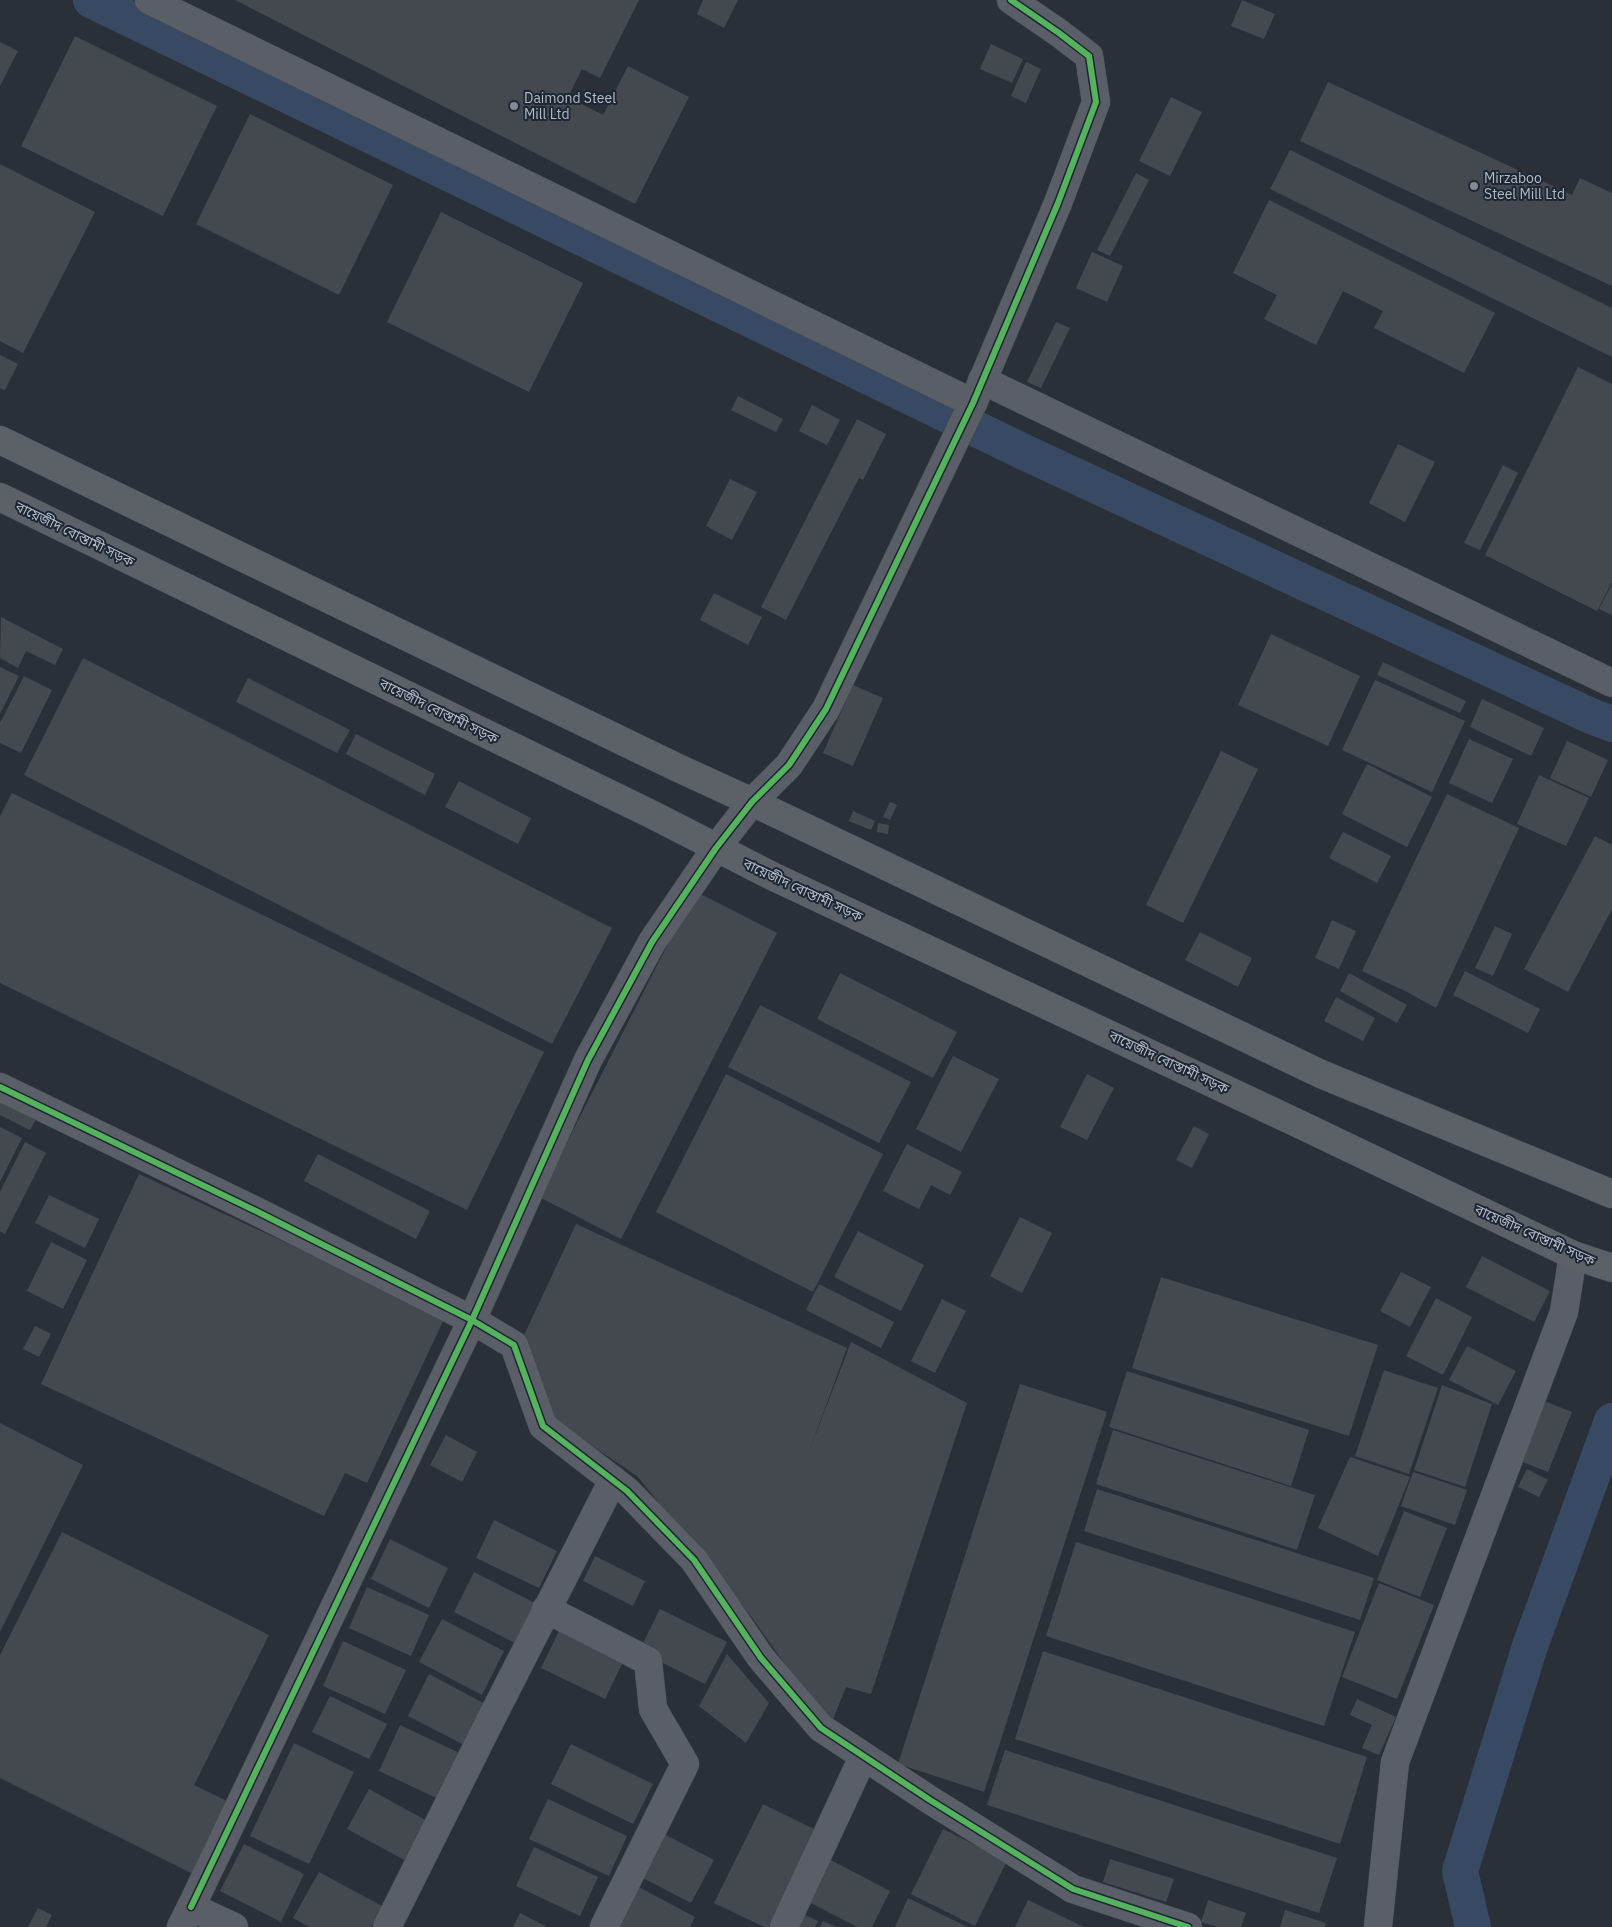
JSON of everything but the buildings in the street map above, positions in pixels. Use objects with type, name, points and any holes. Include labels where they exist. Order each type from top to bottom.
[{"type":"main road","points":[[0,440],[676,767],[1321,1074],[1612,1194]]},
{"type":"main road","name":"বায়েজীদ বোস্তামী সড়ক","points":[[0,497],[644,811],[716,848],[1573,1255],[1606,1266]]},
{"type":"street","points":[[149,0],[977,392],[1612,684]]},
{"type":"street","points":[[234,1927],[186,1917],[255,1777],[472,1320],[588,1060],[652,942],[716,848],[752,802],[789,765],[826,709],[977,392],[1058,203],[1096,102],[1089,56],[1060,33],[1011,0]]},
{"type":"street","points":[[1047,0],[1060,33]]},
{"type":"street","points":[[0,1087],[256,1210],[472,1320],[514,1345],[543,1426],[627,1491],[694,1560],[761,1658],[821,1728],[1073,1889],[1188,1927]]},
{"type":"street","points":[[1378,1927],[1395,1762],[1564,1312],[1573,1255]]},
{"type":"street","points":[[388,1927],[546,1608],[613,1480]]},
{"type":"street","points":[[546,1608],[648,1661],[653,1709],[685,1764],[604,1927]]},
{"type":"street","points":[[784,1927],[863,1756]]},
{"type":"waterway","points":[[91,0],[1024,452],[1591,716],[1612,724]]},
{"type":"waterway","points":[[1473,1927],[1460,1871],[1530,1646],[1612,1421]]},
{"type":"cycle path","points":[[191,1907],[472,1320],[588,1060],[652,942],[716,848],[752,802],[789,765],[826,709],[973,403],[1058,203],[1096,102],[1089,56],[1011,0]]},
{"type":"cycle path","points":[[0,1087],[256,1211],[472,1320],[514,1345],[543,1426],[627,1491],[694,1560],[761,1658],[821,1728],[930,1800],[1073,1889],[1188,1927]]},
{"type":"place","name":"Daimond Steel Mill Ltd","points":[[514,106]]},
{"type":"place","name":"Mirzaboo Steel Mill Ltd","points":[[1474,186]]}]
